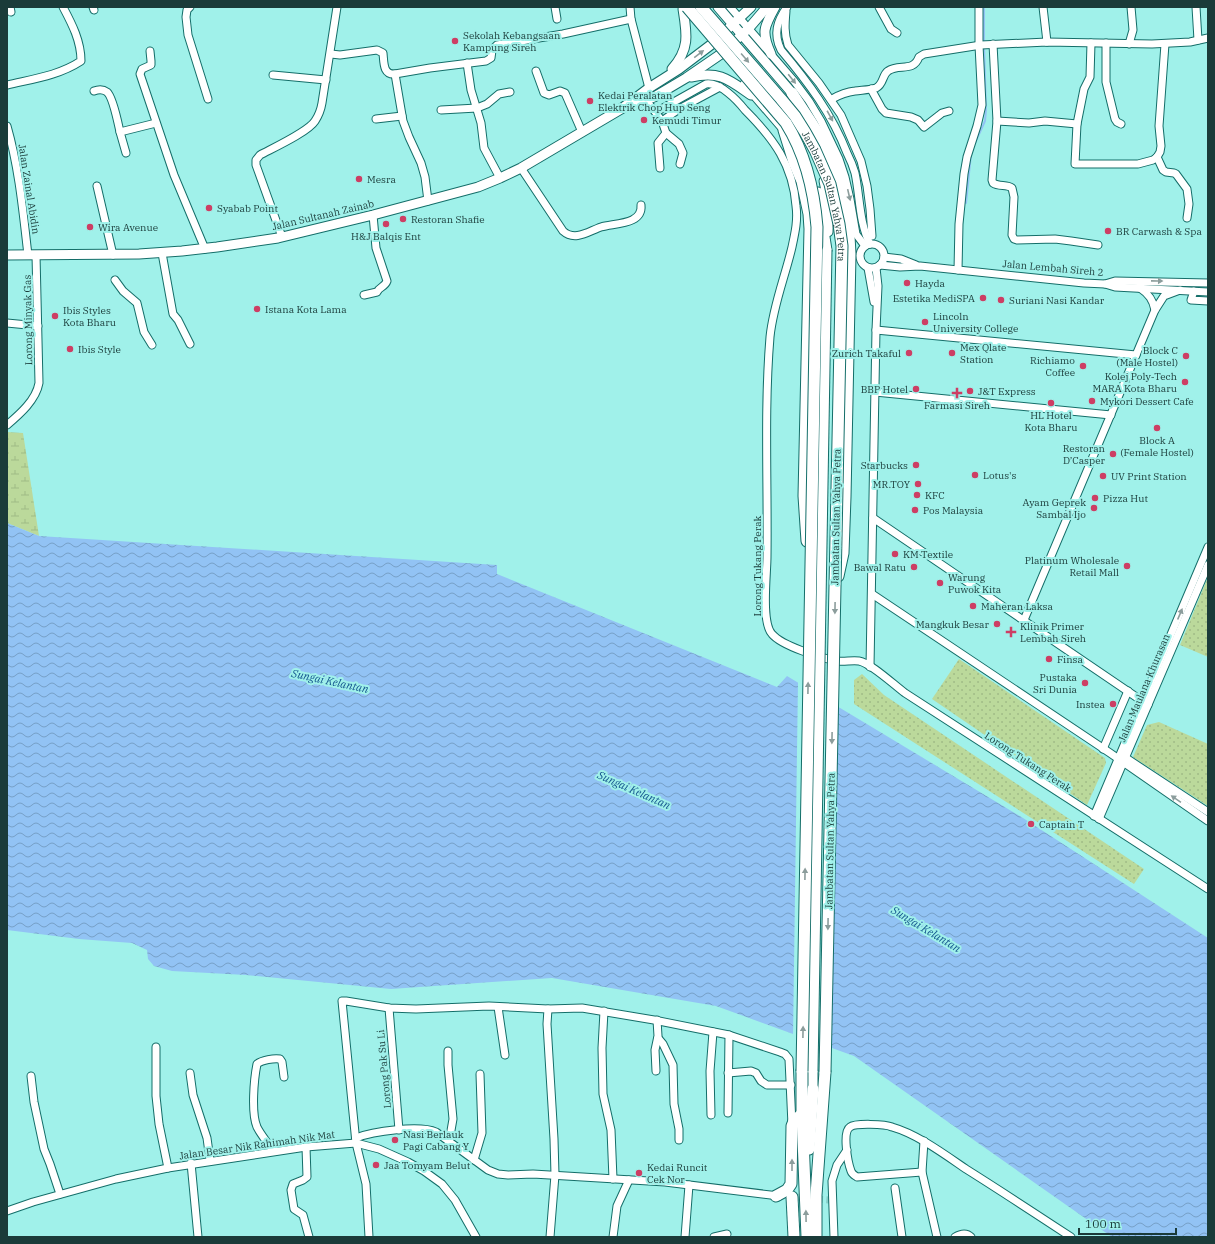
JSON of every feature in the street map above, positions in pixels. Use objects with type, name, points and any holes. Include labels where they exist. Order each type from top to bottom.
[{"type":"highway","name":"Jambatan Sultan Yahya Petra","points":[[702,7],[795,116],[815,150],[830,184],[842,246],[825,1072],[819,1162],[802,1196]]},
{"type":"highway","name":"Jambatan Sultan Yahya Petra","points":[[684,8],[786,123],[803,156],[812,185],[815,203],[817,227],[810,592],[808,1071]]},
{"type":"highway","points":[[792,93],[823,142],[839,184],[847,221],[849,242],[844,529],[843,553],[835,592]]},
{"type":"highway","points":[[784,130],[794,162],[802,180],[809,214],[810,229],[804,496],[810,592]]},
{"type":"highway","points":[[807,1237],[802,1196],[802,1114],[808,1071]]},
{"type":"highway","points":[[794,1237],[793,1222],[808,1173],[813,1089]]},
{"type":"highway","points":[[776,1196],[787,1190],[791,1184],[792,1126],[794,1121],[802,1114]]},
{"type":"highway","points":[[802,1196],[816,1209],[819,1237]]},
{"type":"highway","points":[[816,1209],[816,1237]]},
{"type":"main road","points":[[684,8],[695,18],[700,18],[706,14],[708,7]]},
{"type":"main road","points":[[718,7],[736,21],[742,35],[792,93],[807,125],[816,148],[826,190],[829,223],[827,250]]},
{"type":"main road","points":[[621,109],[712,44],[751,7]]},
{"type":"main road","points":[[621,109],[654,97],[686,78],[721,54],[749,28],[767,7]]},
{"type":"main road","points":[[771,54],[765,40],[764,32],[775,7]]},
{"type":"main road","points":[[684,8],[712,44],[800,147],[810,166],[817,190],[827,250]]},
{"type":"main road","points":[[665,78],[678,63],[686,44],[684,8]]},
{"type":"main road","points":[[686,78],[710,74],[718,76],[726,79],[760,101]]},
{"type":"main road","name":"Jalan Sultanah Zainab","points":[[7,255],[113,255],[205,249],[282,237],[373,216],[460,192],[500,178],[521,168],[621,109]]},
{"type":"main road","name":"Jambatan Sultan Yahya Petra","points":[[813,1089],[808,1071],[827,250]]},
{"type":"street","points":[[7,85],[45,77],[71,67],[81,61],[81,52],[75,28],[63,7]]},
{"type":"street","points":[[190,7],[187,10],[186,17],[188,35],[208,100]]},
{"type":"street","points":[[282,237],[256,165],[256,160],[260,155],[308,128],[315,121],[322,103],[338,7]]},
{"type":"street","points":[[555,7],[557,19]]},
{"type":"street","points":[[630,7],[631,19],[649,88]]},
{"type":"street","points":[[730,7],[736,21],[749,28],[809,101],[830,139],[845,177],[856,234],[868,245]]},
{"type":"street","points":[[879,7],[891,29],[897,34]]},
{"type":"street","points":[[958,270],[959,224],[964,174],[967,157],[982,105],[979,7]]},
{"type":"street","points":[[1043,7],[1047,42]]},
{"type":"street","points":[[1129,44],[1133,30],[1131,7]]},
{"type":"street","points":[[1196,7],[1198,40]]},
{"type":"street","points":[[787,8],[779,20],[776,31],[778,44],[830,115],[842,140],[854,172],[868,245]]},
{"type":"street","points":[[784,30],[787,8]]},
{"type":"street","points":[[330,54],[377,50],[383,53],[385,68],[387,73],[391,75],[489,60],[492,56],[492,50],[497,45],[563,34],[631,19]]},
{"type":"street","points":[[778,24],[781,25],[784,30],[793,52],[832,100],[841,115],[861,160],[867,186],[872,236]]},
{"type":"street","points":[[832,100],[844,94],[878,87],[882,83],[887,71],[914,65],[919,57],[924,54],[993,44],[1047,42],[1165,44],[1190,42],[1208,38]]},
{"type":"street","points":[[1091,43],[1090,77],[1084,89],[1077,124],[1076,164],[1138,164],[1146,163],[1157,157],[1161,146],[1159,126],[1165,44]]},
{"type":"street","points":[[1106,43],[1106,82],[1115,119],[1121,124]]},
{"type":"street","points":[[993,44],[997,121],[992,180],[996,185],[1010,186],[1012,188],[1014,197],[1013,238],[1017,240],[1055,239],[1098,245]]},
{"type":"street","points":[[150,51],[151,64],[142,69],[140,72],[174,175],[205,249]]},
{"type":"street","points":[[467,63],[471,90],[481,123],[484,148],[500,178]]},
{"type":"street","points":[[536,71],[544,93],[549,95],[560,91],[565,93],[582,132]]},
{"type":"street","points":[[395,74],[402,116],[421,163],[425,177],[428,201]]},
{"type":"street","points":[[273,75],[326,80]]},
{"type":"street","points":[[656,112],[706,84],[714,84],[720,87]]},
{"type":"street","points":[[662,121],[679,109],[720,87]]},
{"type":"street","name":"Lorong Tukang Perak","points":[[720,87],[736,99],[752,116],[779,151],[790,172],[796,206],[796,225],[774,312],[770,338],[766,427],[767,556],[765,616],[772,634],[795,649],[838,661],[860,661],[905,693],[1208,889]]},
{"type":"street","points":[[871,89],[882,110],[918,120],[924,127],[942,113],[949,111]]},
{"type":"street","points":[[94,91],[105,91],[110,96],[126,153]]},
{"type":"street","points":[[441,110],[477,108],[487,104],[499,94],[510,92]]},
{"type":"street","points":[[646,100],[662,121],[666,133],[679,145],[683,154],[680,164]]},
{"type":"street","points":[[376,119],[402,116]]},
{"type":"street","points":[[997,121],[1028,123],[1045,121],[1077,124]]},
{"type":"street","points":[[120,132],[156,123]]},
{"type":"street","name":"Jalan Zainal Abidin","points":[[7,126],[13,147],[32,255]]},
{"type":"street","points":[[660,168],[658,141],[666,133]]},
{"type":"street","points":[[1157,157],[1163,170],[1176,174],[1187,188],[1190,204],[1187,218]]},
{"type":"street","points":[[521,168],[563,232],[567,235],[578,235],[590,232],[603,226],[628,222],[640,214],[641,205]]},
{"type":"street","points":[[97,186],[113,255]]},
{"type":"street","points":[[364,295],[377,292],[379,288],[384,286],[387,281],[376,248],[373,216]]},
{"type":"street","points":[[870,667],[878,266],[884,257],[880,247],[877,245],[868,245],[860,252],[860,260],[868,268],[877,314]]},
{"type":"street","points":[[162,253],[173,314],[178,320],[190,344]]},
{"type":"street","name":"Lorong Minyak Gas","points":[[7,424],[35,396],[38,391],[38,326],[32,255]]},
{"type":"street","points":[[884,257],[900,259],[920,266]]},
{"type":"street","points":[[868,268],[878,266],[920,266]]},
{"type":"street","name":"Jalan Lembah Sireh 2","points":[[920,266],[1084,283],[1104,284],[1115,281],[1208,283]]},
{"type":"street","points":[[115,280],[123,291],[136,303],[144,332],[152,345]]},
{"type":"street","points":[[1104,284],[1115,287],[1208,292]]},
{"type":"street","points":[[1138,288],[1148,294],[1154,303],[1155,310]]},
{"type":"street","points":[[1024,620],[1155,310],[1164,296],[1180,290]]},
{"type":"street","points":[[1194,291],[1191,300],[1208,302]]},
{"type":"street","points":[[7,323],[38,326]]},
{"type":"street","points":[[876,330],[1136,355]]},
{"type":"street","points":[[875,392],[1111,415]]},
{"type":"street","points":[[873,518],[1146,703]]},
{"type":"street","name":"Jalan Maulana Khurasan","points":[[1146,703],[1208,547]]},
{"type":"street","name":"Jalan Maulana Khurasan","points":[[1097,818],[1146,703],[1208,565]]},
{"type":"street","points":[[872,594],[1103,749],[1122,759],[1208,812]]},
{"type":"street","points":[[1103,749],[1128,691]]},
{"type":"street","points":[[1122,759],[1208,821]]},
{"type":"street","points":[[369,1237],[365,1177],[356,1141],[342,1001],[389,1008],[416,1009],[498,1007],[548,1009],[582,1008],[657,1020],[729,1035],[785,1054],[789,1059],[792,1126]]},
{"type":"street","points":[[498,1007],[505,1055]]},
{"type":"street","name":"Lorong Pak Su Li","points":[[389,1008],[399,1130]]},
{"type":"street","points":[[548,1009],[547,1024],[555,1175],[550,1237]]},
{"type":"street","points":[[604,1011],[602,1048],[603,1094],[612,1130],[613,1179]]},
{"type":"street","points":[[656,1071],[655,1050],[658,1038],[657,1020]]},
{"type":"street","points":[[711,1115],[710,1071],[713,1032]]},
{"type":"street","points":[[728,1113],[729,1035]]},
{"type":"street","points":[[658,1038],[663,1044],[673,1065],[674,1104],[679,1129],[679,1140]]},
{"type":"street","points":[[156,1047],[156,1095],[159,1124],[168,1168]]},
{"type":"street","points":[[448,1051],[453,1118],[449,1142]]},
{"type":"street","points":[[273,1151],[257,1127],[254,1116],[253,1104],[257,1064],[261,1061],[276,1058],[280,1059],[282,1062],[284,1077]]},
{"type":"street","points":[[728,1073],[751,1071],[756,1073],[761,1081],[767,1085],[791,1085]]},
{"type":"street","points":[[190,1073],[193,1095],[206,1136],[210,1160]]},
{"type":"street","points":[[474,1160],[482,1133],[480,1074]]},
{"type":"street","points":[[31,1076],[42,1144],[60,1194]]},
{"type":"street","points":[[922,1172],[857,1177],[853,1175],[847,1150],[846,1130],[850,1126],[855,1125],[884,1125],[893,1127],[924,1141],[1071,1237]]},
{"type":"street","points":[[356,1141],[362,1136],[399,1130],[430,1129],[488,1170],[508,1176],[533,1174],[665,1182],[776,1196],[802,1196]]},
{"type":"street","name":"Jalan Besar Nik Rahimah Nik Mat","points":[[7,1211],[27,1203],[116,1179],[191,1163],[356,1141],[392,1154],[424,1171],[442,1184],[455,1200],[476,1237]]},
{"type":"street","points":[[924,1141],[922,1172],[937,1237]]},
{"type":"street","points":[[306,1147],[307,1176],[303,1180],[293,1184],[291,1190],[294,1209],[303,1215],[309,1237]]},
{"type":"street","points":[[834,1237],[830,1200],[832,1181],[837,1165],[847,1150]]},
{"type":"street","points":[[191,1163],[198,1237]]},
{"type":"street","points":[[613,1237],[617,1206],[629,1180]]},
{"type":"street","points":[[685,1237],[689,1185]]},
{"type":"street","points":[[895,1188],[902,1237]]},
{"type":"street","points":[[714,1237],[727,1234]]},
{"type":"street","points":[[955,1237],[960,1234],[970,1235],[971,1237]]},
{"type":"green space","points":[[7,432],[23,433],[39,536],[7,523]]},
{"type":"green space","points":[[1208,577],[1208,657],[1180,645]]},
{"type":"green space","points":[[959,659],[1105,758],[1106,763],[1087,805],[932,699]]},
{"type":"green space","points":[[862,674],[884,695],[1144,869],[1134,884],[854,704],[854,680]]},
{"type":"green space","points":[[1159,722],[1208,744],[1208,806],[1133,757],[1147,725]]},
{"type":"water","name":"Sungai Kelantan","points":[[7,523],[39,536],[497,565],[497,574],[777,687],[787,676],[1023,818],[1208,938],[1208,1237],[1112,1237],[854,1056],[716,1006],[552,978],[391,989],[246,975],[172,971],[154,966],[148,959],[147,950],[132,943],[79,939],[7,930]]},
{"type":"pier","points":[[798,681],[836,704],[828,1049],[793,1036]]},
{"type":"waterway","points":[[984,7],[984,43]]},
{"type":"waterway","points":[[975,143],[985,121],[984,47]]},
{"type":"waterway","points":[[966,203],[971,154]]},
{"type":"tunnel","points":[[795,1197],[829,1200]]},
{"type":"place","name":"Sekolah Kebangsaan Kampung Sireh","points":[[455,41]]},
{"type":"place","name":"Kedai Peralatan Elektrik Chop Hup Seng","points":[[590,101]]},
{"type":"place","name":"Kemudi Timur","points":[[644,120]]},
{"type":"place","name":"Mesra","points":[[359,179]]},
{"type":"place","name":"Syabab Point","points":[[209,208]]},
{"type":"place","name":"Restoran Shafie","points":[[403,219]]},
{"type":"place","name":"H&J Balqis Ent","points":[[386,224]]},
{"type":"place","name":"Wira Avenue","points":[[90,227]]},
{"type":"place","name":"BR Carwash & Spa","points":[[1108,231]]},
{"type":"place","name":"Hayda","points":[[907,283]]},
{"type":"place","name":"Estetika MediSPA","points":[[983,298]]},
{"type":"place","name":"Suriani Nasi Kandar","points":[[1001,300]]},
{"type":"place","name":"Istana Kota Lama","points":[[257,309]]},
{"type":"place","name":"Ibis Styles Kota Bharu","points":[[55,316]]},
{"type":"place","name":"Lincoln University College","points":[[925,322]]},
{"type":"place","name":"Ibis Style","points":[[70,349]]},
{"type":"place","name":"Zurich Takaful","points":[[909,353]]},
{"type":"place","name":"Mex Qlate Station","points":[[952,353]]},
{"type":"place","name":"Block C (Male Hostel)","points":[[1186,356]]},
{"type":"place","name":"Richiamo Coffee","points":[[1083,366]]},
{"type":"place","name":"Kolej Poly-Tech MARA Kota Bharu","points":[[1185,382]]},
{"type":"place","name":"BBP Hotel","points":[[916,389]]},
{"type":"place","name":"J&T Express","points":[[970,391]]},
{"type":"place","name":"Farmasi Sireh","points":[[957,393]]},
{"type":"place","name":"Mykori Dessert Cafe","points":[[1092,401]]},
{"type":"place","name":"HL Hotel Kota Bharu","points":[[1051,403]]},
{"type":"place","name":"Block A (Female Hostel)","points":[[1157,428]]},
{"type":"place","name":"Restoran D’Casper","points":[[1113,454]]},
{"type":"place","name":"Starbucks","points":[[916,465]]},
{"type":"place","name":"Lotus's","points":[[975,475]]},
{"type":"place","name":"UV Print Station","points":[[1103,476]]},
{"type":"place","name":"MR.TOY","points":[[918,484]]},
{"type":"place","name":"KFC","points":[[917,495]]},
{"type":"place","name":"Pizza Hut","points":[[1095,498]]},
{"type":"place","name":"Ayam Geprek Sambal Ijo","points":[[1094,508]]},
{"type":"place","name":"Pos Malaysia","points":[[915,510]]},
{"type":"place","name":"KM Textile","points":[[895,554]]},
{"type":"place","name":"Platinum Wholesale Retail Mall","points":[[1127,566]]},
{"type":"place","name":"Bawal Ratu","points":[[914,567]]},
{"type":"place","name":"Warung Puwok Kita","points":[[940,583]]},
{"type":"place","name":"Maheran Laksa","points":[[973,606]]},
{"type":"place","name":"Mangkuk Besar","points":[[997,624]]},
{"type":"place","name":"Klinik Primer Lembah Sireh","points":[[1011,632]]},
{"type":"place","name":"Finsa","points":[[1049,659]]},
{"type":"place","name":"Pustaka Sri Dunia","points":[[1085,683]]},
{"type":"place","name":"Instea","points":[[1113,704]]},
{"type":"place","name":"Captain T","points":[[1031,824]]},
{"type":"place","name":"Nasi Berlauk Pagi Cabang Y","points":[[395,1140]]},
{"type":"place","name":"Jaa Tomyam Belut","points":[[376,1165]]},
{"type":"place","name":"Kedai Runcit Cek Nor","points":[[639,1173]]}]
